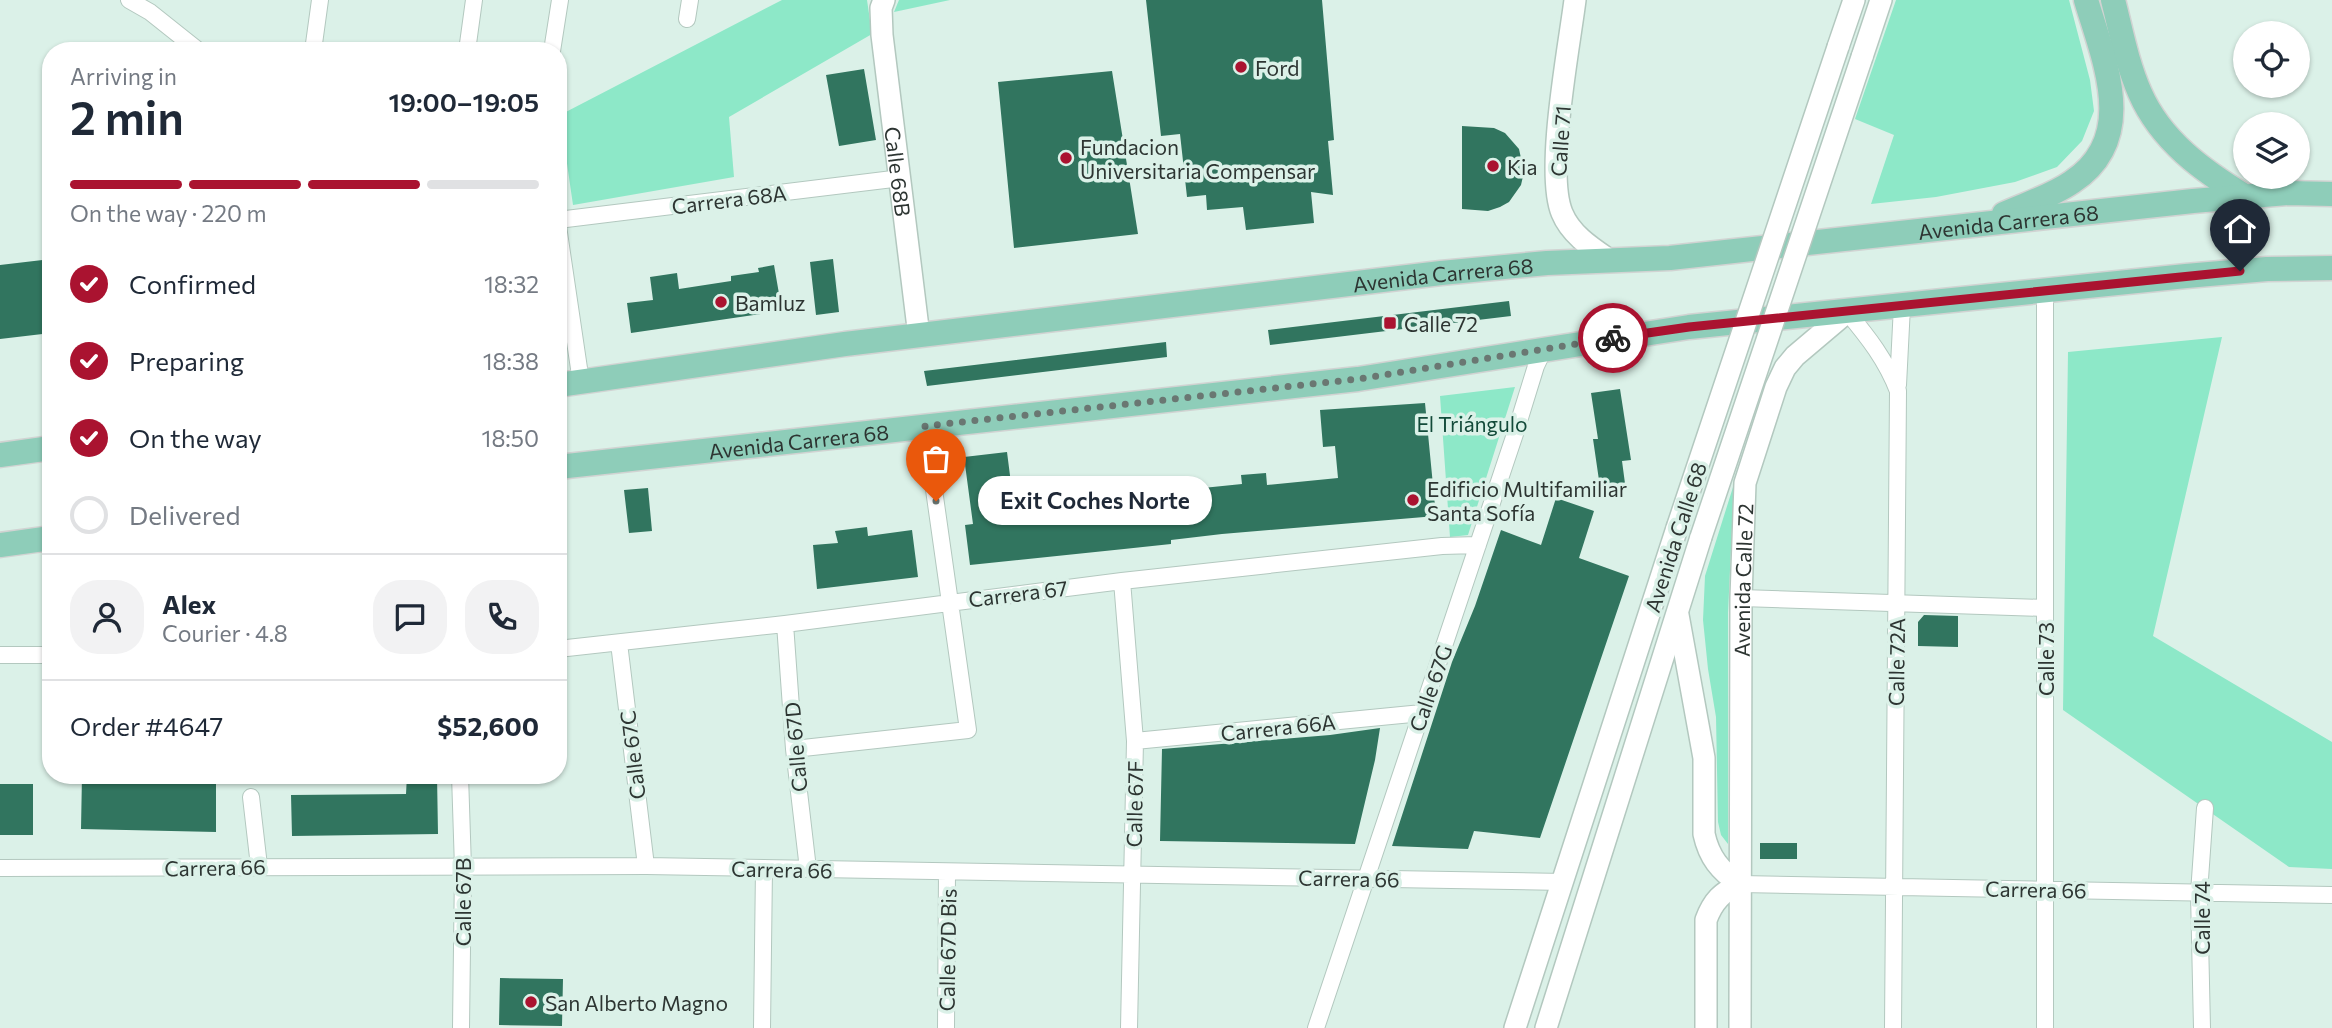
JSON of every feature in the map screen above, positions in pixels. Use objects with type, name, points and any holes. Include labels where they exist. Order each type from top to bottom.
[{"type":"main road","name":"Calle 71","points":[[1575,0],[1557,149],[1556,191],[1562,213],[1573,231],[1611,261]]},
{"type":"main road","name":"Avenida Calle 68","points":[[1515,1028],[1677,528],[1854,0]]},
{"type":"main road","name":"Avenida Calle 68","points":[[1546,1028],[1701,537],[1881,0]]},
{"type":"main road","points":[[1981,223],[2071,183],[2092,165],[2107,141],[2113,115],[2111,89],[2085,0]]},
{"type":"main road","points":[[2113,0],[2141,95],[2158,124],[2179,149],[2208,174],[2246,197]]},
{"type":"main road","name":"Calle 68B","points":[[883,4],[882,35],[919,335]]},
{"type":"main road","name":"Avenida Carrera 68","points":[[570,384],[808,349],[1441,273],[1547,263],[1670,258],[2246,197],[2288,193],[2332,194]]},
{"type":"main road","name":"Avenida Carrera 68","points":[[567,466],[1358,379],[1689,327],[2267,269],[2332,268]]},
{"type":"main road","name":"Avenida Calle 72","points":[[1740,1028],[1741,598],[1745,483],[1776,387],[1785,368],[1795,356],[1847,312]]},
{"type":"main road","points":[[0,455],[42,449]]},
{"type":"main road","points":[[0,545],[42,539]]},
{"type":"main road","points":[[1678,613],[1704,758],[1704,834],[1707,846],[1720,868],[1740,884],[1717,897],[1706,920],[1706,1028]]},
{"type":"street","points":[[128,0],[150,12],[188,42]]},
{"type":"street","points":[[314,42],[320,0]]},
{"type":"street","points":[[468,42],[474,0]]},
{"type":"street","points":[[553,42],[560,0]]},
{"type":"street","points":[[687,19],[690,0]]},
{"type":"street","name":"Carrera 68A","points":[[567,219],[901,178]]},
{"type":"street","name":"Calle 73","points":[[2045,290],[2045,1028]]},
{"type":"street","points":[[1898,391],[1902,306]]},
{"type":"street","name":"Calle 72A","points":[[1847,312],[1877,348],[1898,391],[1892,887],[1893,1028]]},
{"type":"street","points":[[567,344],[570,384]]},
{"type":"street","name":"Calle 67G","points":[[1316,1028],[1536,366],[1544,349]]},
{"type":"street","points":[[794,749],[968,730],[925,426]]},
{"type":"street","name":"Carrera 67","points":[[567,648],[785,624],[1122,581],[1442,546],[1478,545]]},
{"type":"street","name":"Calle 67F","points":[[1122,581],[1135,741],[1129,1028]]},
{"type":"street","points":[[1741,598],[2045,608]]},
{"type":"street","name":"Calle 67D","points":[[785,624],[794,749],[808,869]]},
{"type":"street","name":"Calle 67C","points":[[619,643],[646,866]]},
{"type":"street","points":[[0,655],[42,655]]},
{"type":"street","name":"Carrera 66A","points":[[1135,741],[1422,713]]},
{"type":"street","name":"Calle 67B","points":[[460,784],[463,868],[461,1028]]},
{"type":"street","points":[[251,797],[259,866]]},
{"type":"street","name":"Calle 74","points":[[2202,1028],[2199,893],[2205,808]]},
{"type":"street","name":"Carrera 66","points":[[0,868],[646,866],[1564,883]]},
{"type":"street","points":[[762,1028],[764,868]]},
{"type":"street","name":"Calle 67D Bis","points":[[946,1028],[947,872]]},
{"type":"street","name":"Carrera 66","points":[[1740,884],[2332,895]]},
{"type":"green space","points":[[782,0],[867,0],[872,34],[729,117],[734,177],[573,205],[567,163],[567,111]]},
{"type":"green space","points":[[899,0],[950,0],[894,12]]},
{"type":"green space","points":[[1896,0],[2069,0],[2090,80],[2094,111],[2082,141],[2057,167],[2015,182],[1936,197],[1871,204],[1894,135],[1855,119]]},
{"type":"green space","points":[[2222,337],[2153,636],[2332,742],[2332,869],[2289,867],[2063,710],[2068,352]]},
{"type":"green space","name":"El Triángulo","points":[[1515,387],[1468,535],[1450,537],[1440,396]]},
{"type":"green space","points":[[1734,484],[1728,613],[1728,844],[1721,835],[1718,822],[1716,717],[1703,620],[1705,576]]},
{"type":"building","name":"Ford","points":[[1146,0],[1322,0],[1334,140],[1328,141],[1333,195],[1311,192],[1314,223],[1246,230],[1243,207],[1207,210],[1206,195],[1187,197],[1180,134],[1161,136]]},
{"type":"building","points":[[864,69],[876,140],[839,146],[826,75]]},
{"type":"building","name":"Fundacion Universitaria Compensar","points":[[1112,71],[1138,234],[1014,248],[998,82]]},
{"type":"building","name":"Kia","points":[[1462,126],[1494,128],[1505,133],[1519,149],[1524,172],[1521,185],[1509,202],[1500,207],[1488,211],[1462,209]]},
{"type":"building","points":[[833,259],[839,312],[816,315],[810,262]]},
{"type":"building","points":[[42,260],[42,334],[0,339],[0,265]]},
{"type":"building","points":[[774,265],[782,311],[631,333],[627,303],[653,300],[650,277],[677,273],[679,289],[731,281],[731,276],[759,272],[758,268]]},
{"type":"building","name":"Calle 72","points":[[1509,301],[1511,316],[1270,345],[1268,330]]},
{"type":"building","points":[[1166,342],[1167,357],[927,386],[924,371]]},
{"type":"building","points":[[1620,389],[1631,460],[1622,461],[1626,491],[1601,494],[1593,439],[1598,439],[1591,393]]},
{"type":"building","points":[[1425,403],[1436,516],[1222,534],[1171,540],[1171,544],[970,565],[965,525],[973,524],[964,457],[1007,452],[1013,499],[1041,497],[1043,521],[1091,516],[1089,496],[1118,493],[1120,506],[1146,505],[1195,501],[1193,489],[1242,484],[1241,475],[1266,473],[1267,485],[1338,478],[1335,446],[1323,447],[1320,410]]},
{"type":"building","points":[[648,488],[652,531],[629,533],[624,490]]},
{"type":"building","points":[[1556,498],[1594,511],[1579,558],[1629,576],[1540,838],[1474,831],[1468,849],[1392,846],[1452,662],[1501,530],[1541,545]]},
{"type":"building","points":[[867,527],[868,536],[912,530],[918,577],[817,589],[813,545],[838,543],[835,531]]},
{"type":"building","points":[[1924,615],[1958,616],[1958,647],[1918,646],[1918,622]]},
{"type":"building","points":[[1380,728],[1355,844],[1160,841],[1162,749],[1330,735]]},
{"type":"building","points":[[0,784],[33,784],[33,835],[0,835]]},
{"type":"building","points":[[82,784],[216,784],[216,832],[81,829]]},
{"type":"building","points":[[407,784],[437,784],[438,834],[292,836],[291,795],[406,794]]},
{"type":"building","points":[[1760,843],[1797,843],[1797,859],[1760,859]]},
{"type":"building","name":"San Alberto Magno","points":[[500,978],[563,979],[562,1026],[499,1025]]},
{"type":"way so far","points":[[936,501],[925,426],[1358,379],[1613,338]]},
{"type":"place","name":"Ford","points":[[1241,67]]},
{"type":"place","name":"Fundacion Universitaria Compensar","points":[[1066,158]]},
{"type":"place","name":"Kia","points":[[1493,166]]},
{"type":"place","name":"Bamluz","points":[[721,302]]},
{"type":"place","name":"Calle 72","points":[[1390,323]]},
{"type":"place","name":"Edificio Multifamiliar Santa Sofía","points":[[1413,500]]},
{"type":"place","name":"Exit Coches Norte","points":[[936,501]]},
{"type":"place","name":"San Alberto Magno","points":[[531,1002]]},
{"type":"route","points":[[1613,338],[1689,327],[2240,271]]}]
